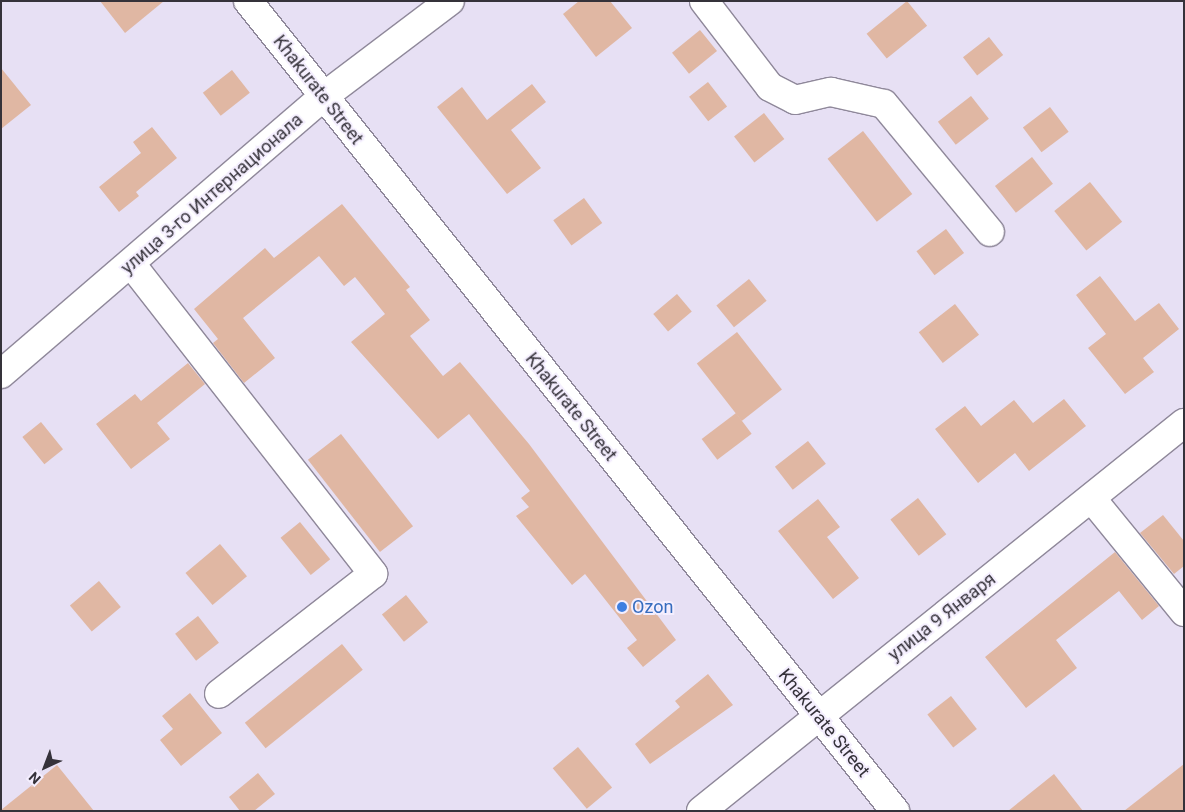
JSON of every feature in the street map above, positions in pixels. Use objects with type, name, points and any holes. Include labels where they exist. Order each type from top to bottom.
[{"type":"street","name":"Khakurate Street","points":[[248,1],[895,811]]},
{"type":"street","name":"улица 3-го Интернационала","points":[[1,374],[132,265],[323,97],[450,1]]},
{"type":"street","points":[[704,1],[770,87],[795,100],[832,92],[884,104],[990,232]]},
{"type":"street","points":[[132,265],[374,574],[219,694]]},
{"type":"street","name":"улица 9 Января","points":[[701,811],[817,715],[1092,499],[1184,423]]},
{"type":"street","points":[[1092,499],[1184,612]]},
{"type":"building","points":[[100,1],[164,1],[125,33]]},
{"type":"building","points":[[579,1],[610,1],[632,28],[596,57],[563,14]]},
{"type":"building","points":[[907,1],[927,26],[887,59],[867,34]]},
{"type":"building","points":[[700,30],[717,51],[689,74],[672,53]]},
{"type":"building","points":[[989,37],[1003,55],[977,75],[963,57]]},
{"type":"building","points":[[1,68],[31,105],[1,129]]},
{"type":"building","points":[[232,70],[250,93],[221,116],[203,93]]},
{"type":"building","points":[[708,82],[727,106],[708,121],[689,97]]},
{"type":"building","points":[[532,84],[546,102],[511,130],[541,168],[507,194],[437,107],[462,87],[487,120]]},
{"type":"building","points":[[971,96],[989,119],[956,145],[938,122]]},
{"type":"building","points":[[1050,107],[1069,132],[1042,152],[1023,127]]},
{"type":"building","points":[[764,113],[784,139],[754,162],[734,136]]},
{"type":"building","points":[[152,127],[177,158],[136,192],[139,196],[119,212],[99,187],[141,153],[133,142]]},
{"type":"building","points":[[863,131],[912,194],[877,222],[828,159]]},
{"type":"building","points":[[1032,157],[1053,184],[1016,213],[995,186]]},
{"type":"building","points":[[1090,182],[1122,222],[1086,251],[1054,211]]},
{"type":"building","points":[[584,198],[602,223],[571,245],[553,220]]},
{"type":"building","points":[[342,204],[410,287],[406,290],[430,320],[410,336],[443,376],[460,362],[529,444],[676,640],[643,667],[627,648],[637,640],[585,574],[572,585],[516,516],[529,507],[521,498],[530,491],[469,414],[438,439],[351,342],[385,314],[355,277],[344,286],[319,256],[243,318],[275,358],[244,383],[213,343],[218,339],[194,309],[265,248],[274,258]]},
{"type":"building","points":[[946,229],[964,253],[935,275],[916,251]]},
{"type":"building","points":[[1100,276],[1135,321],[1159,303],[1179,329],[1143,358],[1154,372],[1125,394],[1088,348],[1106,334],[1076,295]]},
{"type":"building","points":[[749,279],[767,301],[734,327],[716,305]]},
{"type":"building","points":[[677,294],[692,312],[668,332],[653,314]]},
{"type":"building","points":[[955,304],[979,335],[943,363],[919,332]]},
{"type":"building","points":[[737,332],[782,390],[742,421],[697,363]]},
{"type":"building","points":[[188,363],[205,384],[157,423],[170,439],[131,469],[96,424],[135,394],[141,401]]},
{"type":"building","points":[[1064,399],[1086,426],[1029,471],[1015,453],[978,483],[935,429],[965,406],[981,426],[1014,400],[1033,423]]},
{"type":"building","points":[[736,413],[752,434],[717,460],[702,439]]},
{"type":"building","points":[[41,422],[63,449],[44,464],[22,437]]},
{"type":"building","points":[[341,434],[413,526],[380,552],[308,460]]},
{"type":"building","points":[[808,441],[826,464],[793,490],[775,467]]},
{"type":"building","points":[[918,498],[946,534],[919,556],[890,520]]},
{"type":"building","points":[[818,499],[840,527],[827,537],[859,578],[833,599],[778,531]]},
{"type":"building","points":[[1163,515],[1184,541],[1184,566],[1174,574],[1140,533]]},
{"type":"building","points":[[300,522],[330,559],[311,575],[281,538]]},
{"type":"building","points":[[220,544],[247,576],[213,605],[186,573]]},
{"type":"building","points":[[1115,552],[1159,606],[1142,620],[1119,591],[1056,640],[1077,668],[1026,708],[985,657]]},
{"type":"building","points":[[99,581],[121,607],[92,631],[70,605]]},
{"type":"building","points":[[406,595],[428,622],[404,642],[382,615]]},
{"type":"building","points":[[198,616],[219,643],[196,661],[175,634]]},
{"type":"building","points":[[342,644],[363,670],[266,748],[245,723]]},
{"type":"building","points":[[708,674],[733,705],[650,764],[635,744],[680,707],[675,701]]},
{"type":"building","points":[[190,693],[222,733],[181,766],[160,740],[173,729],[162,716]]},
{"type":"building","points":[[951,696],[977,729],[953,748],[927,714]]},
{"type":"building","points":[[578,747],[612,788],[587,809],[553,768]]},
{"type":"building","points":[[1184,764],[1184,811],[1124,811]]},
{"type":"building","points":[[57,765],[94,811],[1,811],[1,810]]},
{"type":"building","points":[[258,773],[275,794],[254,811],[240,811],[229,797]]},
{"type":"building","points":[[1054,774],[1083,811],[1008,811]]},
{"type":"place","name":"Ozon","points":[[622,607]]}]
